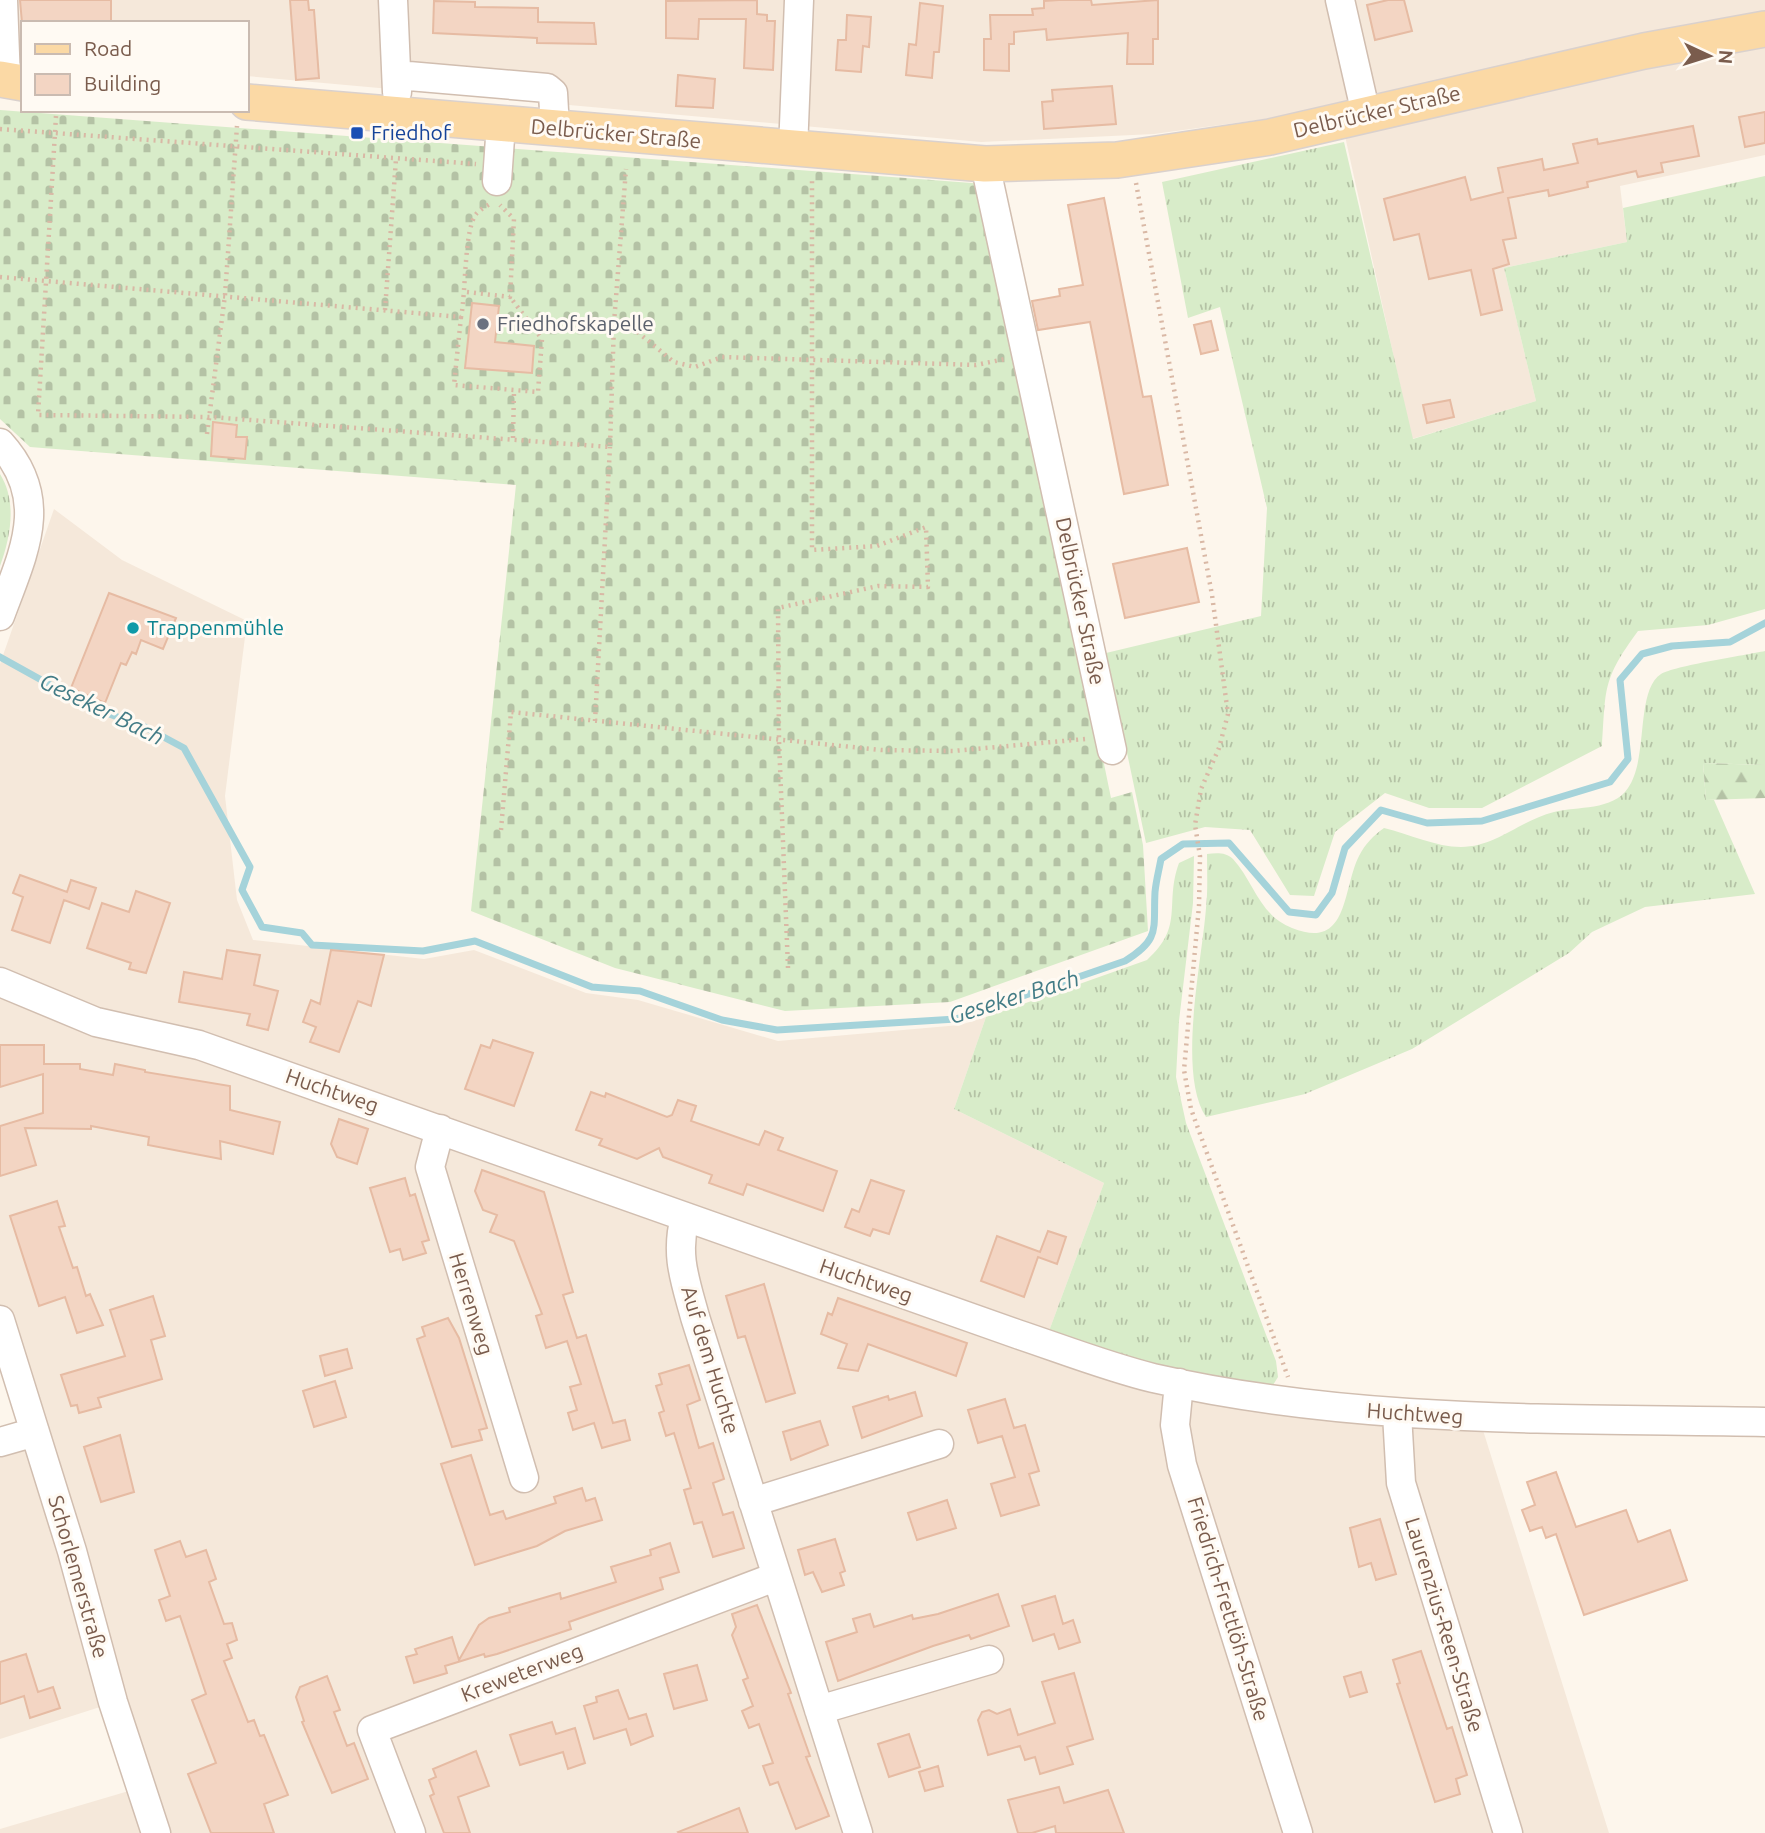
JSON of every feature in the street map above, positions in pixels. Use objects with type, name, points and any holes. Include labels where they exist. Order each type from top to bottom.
[{"type":"main road","name":"Delbrücker Straße","points":[[242,114],[398,113],[803,151],[985,164],[1132,158],[1270,137],[1644,51],[1765,29]]},
{"type":"street","points":[[3,0],[10,81]]},
{"type":"street","points":[[393,0],[398,113]]},
{"type":"street","points":[[799,0],[803,151]]},
{"type":"street","points":[[1340,0],[1366,114]]},
{"type":"street","points":[[397,75],[547,88],[553,93],[555,128]]},
{"type":"street","points":[[490,173],[501,124]]},
{"type":"street","name":"Delbrücker Straße","points":[[985,164],[1110,742]]},
{"type":"street","points":[[0,443],[13,457],[30,492],[29,526],[22,557],[0,616]]},
{"type":"street","name":"Huchtweg","points":[[0,982],[96,1022],[198,1045],[1017,1334],[1151,1377],[1296,1403],[1397,1414],[1473,1419],[1765,1422]]},
{"type":"street","name":"Herrenweg","points":[[440,1129],[430,1167],[524,1478]]},
{"type":"street","name":"Auf dem Huchte","points":[[685,1217],[679,1241],[679,1255],[695,1317],[855,1832]]},
{"type":"street","name":"Schorlemerstraße","points":[[0,1320],[72,1551],[113,1702],[156,1833]]},
{"type":"street","name":"Friedrich-Frettlöh-Straße","points":[[1179,1383],[1175,1425],[1182,1465],[1298,1833]]},
{"type":"street","name":"Laurenzius-Reen-Straße","points":[[1397,1414],[1401,1483],[1507,1833]]},
{"type":"street","points":[[0,1442],[35,1432]]},
{"type":"street","points":[[753,1502],[939,1444]]},
{"type":"street","name":"Kreweterweg","points":[[411,1833],[372,1730],[775,1577]]},
{"type":"street","points":[[819,1710],[989,1660]]},
{"type":"path","points":[[207,434],[225,295],[236,147],[242,114]]},
{"type":"path","points":[[56,116],[38,415],[210,417],[610,447]]},
{"type":"path","points":[[0,129],[396,159],[490,173]]},
{"type":"path","points":[[788,968],[779,741],[778,608],[878,586],[928,587],[926,527],[877,546],[812,550],[812,358],[803,151]]},
{"type":"path","points":[[1132,158],[1225,679],[1228,714],[1219,748],[1201,789],[1195,825],[1200,856],[1199,906],[1184,1070],[1191,1109],[1296,1403]]},
{"type":"path","points":[[385,310],[396,159]]},
{"type":"path","points":[[595,720],[614,323],[626,169]]},
{"type":"path","points":[[496,200],[514,219],[510,297],[542,340],[538,392],[454,385],[461,317],[467,292],[469,229],[476,214],[496,200]]},
{"type":"path","points":[[0,277],[461,317]]},
{"type":"path","points":[[467,292],[510,297]]},
{"type":"path","points":[[614,323],[635,330],[674,362],[695,366],[722,357],[976,365],[1026,355]]},
{"type":"path","points":[[513,438],[514,391]]},
{"type":"path","points":[[501,830],[511,712],[881,750],[953,751],[1075,741],[1110,742]]},
{"type":"shaded area","points":[[0,0],[1765,0],[1765,155],[1620,186],[1627,242],[1504,268],[1536,401],[1412,439],[1339,109],[1154,134],[981,142],[248,76],[248,21],[21,21],[21,56],[0,53]]},
{"type":"shaded area","points":[[54,509],[122,560],[247,621],[225,796],[237,900],[253,940],[424,959],[474,950],[586,993],[638,1000],[778,1041],[960,1025],[986,1017],[954,1109],[1104,1183],[1049,1331],[1011,1318],[1017,1349],[1152,1384],[1482,1427],[1609,1833],[0,1833],[0,1829],[149,1785],[125,1699],[0,1739],[0,1432],[37,1421],[0,1350],[0,664]]},
{"type":"green space","points":[[0,110],[985,184],[1111,798],[1132,792],[1143,845],[1148,931],[950,1002],[785,1011],[615,968],[471,911],[516,485],[30,447],[0,419]]},
{"type":"green space","points":[[1344,142],[1413,439],[1536,401],[1504,268],[1627,242],[1623,208],[1765,176],[1765,609],[1708,625],[1638,631],[1618,661],[1608,685],[1602,746],[1482,808],[1429,808],[1385,793],[1335,832],[1314,896],[1290,895],[1250,830],[1205,827],[1146,843],[1106,653],[1261,616],[1267,508],[1220,307],[1188,318],[1162,182]]},
{"type":"green space","points":[[0,474],[9,496],[10,519],[0,566]]},
{"type":"green space","points":[[1765,651],[1765,765],[1703,763],[1706,800],[1714,800],[1755,894],[1645,907],[1592,932],[1569,953],[1412,1049],[1305,1094],[1206,1117],[1198,1098],[1193,1073],[1192,1046],[1207,901],[1207,854],[1224,854],[1233,859],[1264,907],[1281,922],[1311,933],[1324,931],[1334,924],[1340,913],[1361,852],[1384,828],[1442,845],[1474,846],[1554,812],[1613,801],[1628,788],[1634,775],[1648,695],[1661,674],[1695,664]]},
{"type":"green space","points":[[1703,763],[1765,765],[1765,798],[1706,800]]},
{"type":"green space","points":[[1194,856],[1193,903],[1179,1021],[1176,1077],[1186,1123],[1276,1361],[1278,1377],[1273,1385],[1166,1370],[1049,1331],[1104,1183],[954,1109],[986,1017],[1147,960],[1159,948],[1170,925],[1179,863]]},
{"type":"building","points":[[20,0],[111,0],[111,21],[22,21]]},
{"type":"building","points":[[290,0],[308,0],[309,10],[314,10],[319,78],[296,80]]},
{"type":"building","points":[[757,0],[757,14],[767,15],[767,21],[775,21],[773,70],[744,68],[746,19],[699,19],[698,39],[666,38],[666,1]]},
{"type":"building","points":[[1091,0],[1092,5],[1158,0],[1158,39],[1153,39],[1153,64],[1127,64],[1128,33],[1047,40],[1046,29],[1014,32],[1014,44],[1009,44],[1009,71],[984,70],[984,39],[991,39],[990,15],[1033,15],[1032,9],[1044,8],[1044,1]]},
{"type":"building","points":[[1388,0],[1404,0],[1412,31],[1375,40],[1367,5]]},
{"type":"building","points":[[434,1],[475,2],[475,7],[538,8],[538,22],[594,23],[596,44],[537,43],[537,38],[433,33]]},
{"type":"building","points":[[920,3],[943,6],[939,52],[934,52],[932,78],[906,75],[909,44],[916,45]]},
{"type":"building","points":[[847,15],[871,17],[869,47],[863,46],[861,72],[836,70],[838,40],[846,40]]},
{"type":"building","points":[[678,75],[715,79],[713,108],[676,106]]},
{"type":"building","points":[[1112,86],[1116,124],[1044,129],[1042,102],[1053,101],[1052,90]]},
{"type":"building","points":[[1765,112],[1765,143],[1745,147],[1739,117]]},
{"type":"building","points":[[1693,126],[1699,156],[1661,163],[1663,172],[1638,177],[1636,171],[1587,182],[1588,187],[1549,196],[1548,190],[1508,198],[1516,238],[1503,240],[1509,264],[1493,269],[1502,310],[1481,315],[1471,270],[1429,279],[1419,234],[1394,240],[1384,199],[1465,177],[1471,200],[1503,192],[1498,168],[1542,159],[1544,170],[1578,163],[1573,144],[1597,139],[1598,144]]},
{"type":"building","points":[[1104,198],[1143,397],[1151,396],[1168,485],[1124,494],[1090,322],[1038,330],[1032,301],[1060,296],[1059,289],[1083,285],[1068,205]]},
{"type":"building","name":"Friedhofskapelle","points":[[472,303],[499,306],[495,342],[534,346],[532,373],[465,368]]},
{"type":"building","points":[[1211,321],[1218,350],[1201,354],[1194,325]]},
{"type":"building","points":[[1450,400],[1454,417],[1427,423],[1423,405]]},
{"type":"building","points":[[213,422],[237,425],[236,437],[247,437],[245,459],[211,456]]},
{"type":"building","points":[[1187,548],[1199,602],[1125,618],[1113,564]]},
{"type":"building","name":"Trappenmühle","points":[[109,593],[176,618],[163,649],[141,640],[136,654],[132,652],[126,665],[121,663],[105,703],[71,688]]},
{"type":"building","points":[[20,875],[67,892],[71,880],[96,888],[89,909],[64,900],[50,943],[12,930],[23,897],[13,893]]},
{"type":"building","points":[[136,891],[170,903],[146,973],[129,969],[131,963],[87,948],[102,903],[129,912]]},
{"type":"building","points":[[227,950],[260,955],[254,985],[278,991],[268,1030],[247,1025],[250,1014],[179,1002],[184,972],[222,979]]},
{"type":"building","points":[[331,950],[384,955],[371,1006],[358,1001],[339,1052],[310,1042],[316,1027],[303,1022],[311,1000],[320,1004]]},
{"type":"building","points":[[493,1040],[533,1053],[514,1106],[465,1089],[481,1045],[490,1048]]},
{"type":"building","points":[[0,1045],[44,1045],[44,1064],[80,1064],[80,1069],[113,1075],[115,1064],[145,1072],[230,1086],[230,1110],[280,1122],[273,1154],[220,1141],[221,1159],[148,1145],[149,1137],[91,1126],[91,1129],[25,1128],[36,1165],[0,1176],[0,1126],[43,1113],[43,1074],[0,1087]]},
{"type":"building","points":[[591,1092],[605,1097],[606,1093],[667,1117],[672,1115],[678,1100],[696,1106],[691,1121],[759,1145],[765,1131],[783,1138],[778,1150],[837,1171],[823,1211],[747,1184],[743,1195],[709,1183],[712,1175],[663,1157],[659,1148],[637,1159],[599,1145],[602,1139],[576,1130]]},
{"type":"building","points":[[339,1119],[368,1129],[357,1164],[337,1157],[331,1144]]},
{"type":"building","points":[[482,1170],[544,1192],[573,1292],[563,1295],[577,1338],[586,1335],[613,1423],[625,1420],[630,1440],[602,1448],[594,1423],[573,1430],[568,1413],[577,1410],[570,1387],[581,1384],[567,1341],[546,1348],[536,1316],[542,1314],[514,1241],[490,1232],[497,1215],[483,1210],[475,1191]]},
{"type":"building","points":[[405,1178],[410,1196],[415,1194],[429,1240],[422,1242],[426,1253],[403,1260],[400,1249],[390,1252],[370,1188]]},
{"type":"building","points":[[871,1180],[904,1191],[889,1234],[873,1229],[870,1236],[845,1227],[852,1209],[859,1212]]},
{"type":"building","points":[[57,1201],[65,1226],[59,1227],[73,1268],[77,1267],[86,1296],[90,1294],[103,1325],[77,1333],[65,1297],[39,1306],[10,1216]]},
{"type":"building","points":[[1048,1231],[1066,1237],[1057,1264],[1038,1257],[1024,1297],[981,1281],[997,1236],[1040,1252]]},
{"type":"building","points":[[764,1284],[795,1393],[766,1402],[745,1336],[738,1338],[726,1296]]},
{"type":"building","points":[[153,1296],[165,1336],[151,1340],[162,1379],[98,1398],[101,1407],[79,1413],[77,1405],[71,1406],[61,1375],[125,1356],[110,1310]]},
{"type":"building","points":[[838,1298],[967,1343],[956,1376],[868,1344],[858,1371],[838,1368],[847,1344],[821,1334],[828,1313],[832,1315]]},
{"type":"building","points":[[448,1318],[459,1338],[487,1428],[479,1430],[482,1440],[452,1447],[417,1339],[425,1336],[422,1327]]},
{"type":"building","points":[[347,1349],[352,1368],[325,1376],[320,1356]]},
{"type":"building","points":[[689,1365],[700,1400],[687,1405],[699,1448],[713,1443],[724,1479],[713,1483],[723,1515],[733,1512],[744,1548],[713,1557],[702,1522],[694,1524],[684,1490],[691,1488],[674,1433],[666,1436],[659,1413],[664,1411],[656,1386],[662,1384],[659,1374]]},
{"type":"building","points":[[335,1381],[346,1417],[314,1427],[303,1391]]},
{"type":"building","points":[[915,1392],[922,1416],[862,1438],[853,1407],[888,1396],[889,1400]]},
{"type":"building","points":[[1005,1399],[1014,1428],[1025,1425],[1039,1471],[1029,1474],[1039,1505],[1001,1516],[991,1484],[1015,1477],[1002,1436],[978,1443],[968,1410]]},
{"type":"building","points":[[820,1421],[828,1445],[791,1460],[783,1432]]},
{"type":"building","points":[[120,1435],[134,1492],[101,1502],[84,1447]]},
{"type":"building","points":[[471,1455],[490,1515],[503,1511],[506,1519],[556,1503],[554,1497],[582,1488],[586,1501],[595,1498],[602,1520],[565,1531],[537,1546],[475,1565],[441,1464]]},
{"type":"building","points":[[1556,1472],[1576,1527],[1626,1510],[1638,1542],[1670,1530],[1687,1580],[1584,1615],[1556,1534],[1546,1538],[1542,1527],[1530,1531],[1522,1510],[1535,1505],[1527,1482]]},
{"type":"building","points":[[947,1500],[956,1528],[917,1540],[908,1513]]},
{"type":"building","points":[[1380,1519],[1396,1574],[1376,1580],[1371,1563],[1359,1567],[1350,1528]]},
{"type":"building","points":[[835,1539],[845,1571],[840,1573],[844,1585],[822,1592],[813,1572],[805,1575],[798,1550]]},
{"type":"building","points":[[180,1541],[186,1557],[206,1550],[216,1579],[209,1582],[224,1624],[232,1623],[237,1640],[227,1644],[232,1658],[224,1661],[248,1722],[254,1720],[260,1736],[264,1735],[288,1795],[264,1804],[274,1833],[211,1833],[188,1774],[216,1763],[192,1700],[206,1694],[180,1616],[166,1621],[159,1600],[170,1596],[155,1550]]},
{"type":"building","points":[[670,1543],[679,1572],[660,1578],[663,1589],[569,1622],[571,1629],[497,1654],[485,1657],[484,1654],[445,1666],[447,1673],[414,1683],[406,1657],[417,1654],[415,1649],[452,1637],[459,1660],[479,1625],[489,1618],[510,1612],[509,1608],[560,1593],[561,1599],[616,1582],[611,1567],[651,1555],[650,1550]]},
{"type":"building","points":[[998,1594],[1009,1626],[971,1639],[969,1635],[933,1646],[838,1681],[826,1642],[857,1632],[853,1619],[870,1614],[874,1627],[912,1615],[913,1619],[938,1614]]},
{"type":"building","points":[[1055,1596],[1063,1624],[1073,1620],[1080,1642],[1059,1649],[1054,1634],[1033,1641],[1022,1606]]},
{"type":"building","points":[[757,1605],[791,1693],[788,1694],[810,1756],[806,1757],[829,1816],[796,1829],[778,1782],[770,1785],[763,1766],[773,1763],[759,1724],[749,1728],[742,1711],[753,1706],[743,1680],[748,1678],[732,1635],[736,1627],[732,1614]]},
{"type":"building","points":[[1421,1651],[1447,1729],[1452,1727],[1467,1775],[1456,1779],[1460,1794],[1435,1802],[1397,1684],[1400,1683],[1393,1660]]},
{"type":"building","points":[[26,1654],[38,1692],[53,1687],[60,1708],[30,1718],[24,1696],[0,1704],[0,1662]]},
{"type":"building","points":[[697,1665],[707,1700],[674,1709],[664,1674]]},
{"type":"building","points":[[1361,1672],[1367,1692],[1350,1697],[1344,1677]]},
{"type":"building","points":[[1074,1673],[1093,1739],[1067,1747],[1073,1764],[1040,1774],[1035,1757],[1025,1760],[1020,1746],[988,1755],[978,1720],[982,1712],[989,1710],[997,1714],[1010,1709],[1018,1735],[1055,1723],[1042,1682]]},
{"type":"building","points":[[327,1676],[340,1710],[334,1712],[347,1746],[354,1743],[368,1779],[332,1793],[302,1722],[304,1721],[296,1697],[300,1687]]},
{"type":"building","points":[[618,1690],[629,1719],[646,1714],[653,1736],[631,1745],[626,1729],[594,1739],[584,1706],[597,1702],[596,1697]]},
{"type":"building","points":[[552,1722],[556,1734],[575,1728],[585,1763],[568,1769],[563,1752],[520,1765],[510,1735]]},
{"type":"building","points":[[909,1734],[920,1767],[889,1777],[878,1744]]},
{"type":"building","points":[[476,1751],[489,1786],[458,1797],[470,1833],[444,1833],[430,1796],[434,1794],[429,1780],[436,1777],[433,1769]]},
{"type":"building","points":[[938,1766],[943,1786],[925,1791],[919,1772]]},
{"type":"building","points":[[1059,1787],[1064,1803],[1108,1790],[1124,1833],[1056,1833],[1055,1826],[1032,1833],[1018,1833],[1008,1800]]},
{"type":"building","points":[[739,1808],[748,1833],[678,1832]]},
{"type":"waterway","name":"Geseker Bach","points":[[0,657],[90,707],[145,727],[184,748],[250,867],[242,890],[262,927],[302,933],[312,945],[423,951],[475,941],[592,987],[640,991],[722,1020],[777,1030],[956,1019],[1125,961],[1145,946],[1153,932],[1155,888],[1161,859],[1183,844],[1229,843],[1289,912],[1316,915],[1332,893],[1345,848],[1381,810],[1427,823],[1482,821],[1610,782],[1628,759],[1620,680],[1642,654],[1672,646],[1730,642],[1765,623]]},
{"type":"place","name":"Friedhof","points":[[357,133]]},
{"type":"place","name":"Friedhofskapelle","points":[[483,324]]},
{"type":"place","name":"Trappenmühle","points":[[133,628]]}]
